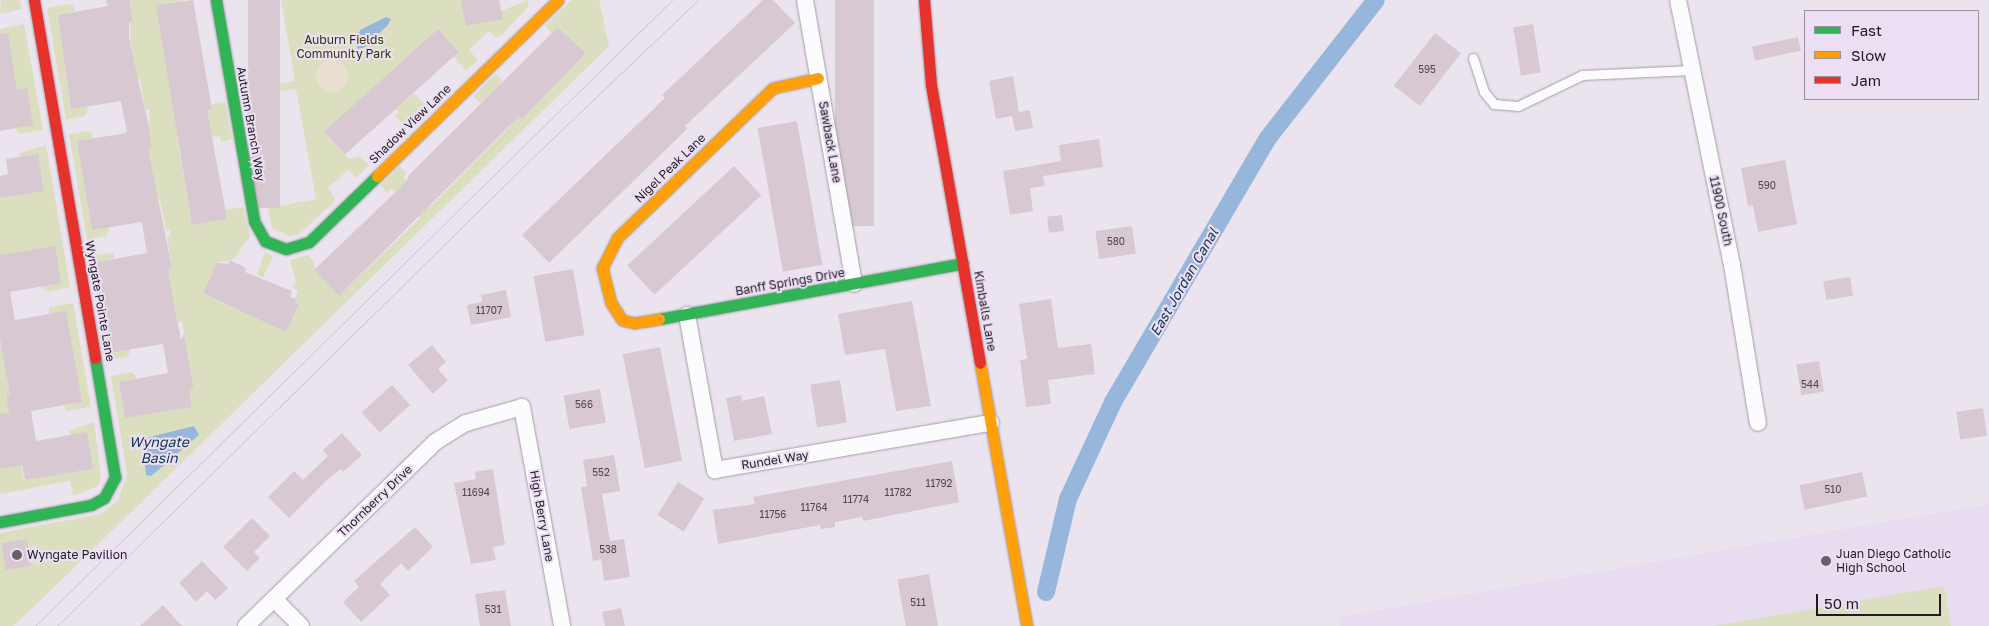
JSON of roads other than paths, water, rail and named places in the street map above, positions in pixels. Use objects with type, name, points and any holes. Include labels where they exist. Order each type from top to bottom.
[{"type":"street","name":"Wyngate Pointe Lane","points":[[0,522],[91,505],[104,498],[114,477],[34,0]]},
{"type":"street","name":"Autumn Branch Way","points":[[216,0],[254,221],[262,238],[273,246]]},
{"type":"street","name":"Sawback Lane","points":[[805,0],[854,284]]},
{"type":"street","name":"Kimballs Lane","points":[[924,0],[931,85],[1027,626]]},
{"type":"street","name":"11900 South","points":[[1678,0],[1732,265],[1758,423]]},
{"type":"street","name":"Shadow View Lane","points":[[273,246],[292,249],[309,242],[553,2]]},
{"type":"street","name":"Nigel Peak Lane","points":[[622,320],[611,303],[602,268],[617,238],[772,88],[818,78]]},
{"type":"street","name":"Banff Springs Drive","points":[[622,320],[634,323],[687,315],[963,263]]},
{"type":"street","name":"Rundel Way","points":[[687,315],[715,470],[991,423]]},
{"type":"street","name":"Thornberry Drive","points":[[246,626],[435,442],[466,423],[522,407]]},
{"type":"street","name":"High Berry Lane","points":[[522,407],[562,626]]},
{"type":"street","points":[[274,599],[301,626]]},
{"type":"lane","points":[[1473,58],[1484,92],[1494,104],[1518,106],[1582,76],[1692,70]]},
{"type":"water","points":[[386,17],[391,19],[388,25],[365,47],[358,49],[356,44],[360,30]]},
{"type":"water","name":"Wyngate Basin","points":[[194,426],[199,435],[173,457],[178,462],[175,465],[168,462],[151,476],[146,475],[143,444],[146,438]]},
{"type":"waterway","name":"East Jordan Canal","points":[[1046,592],[1068,499],[1113,402],[1268,138],[1376,0]]},
{"type":"tram line","points":[[35,626],[672,0]]},
{"type":"tram line","points":[[57,626],[532,158],[698,0]]},
{"type":"place","name":"Wyngate Pavilion","points":[[17,555]]},
{"type":"place","name":"Juan Diego Catholic High School","points":[[1826,561]]},
{"type":"park label","name":"Auburn Fields Community Park","points":[[344,47]]}]
